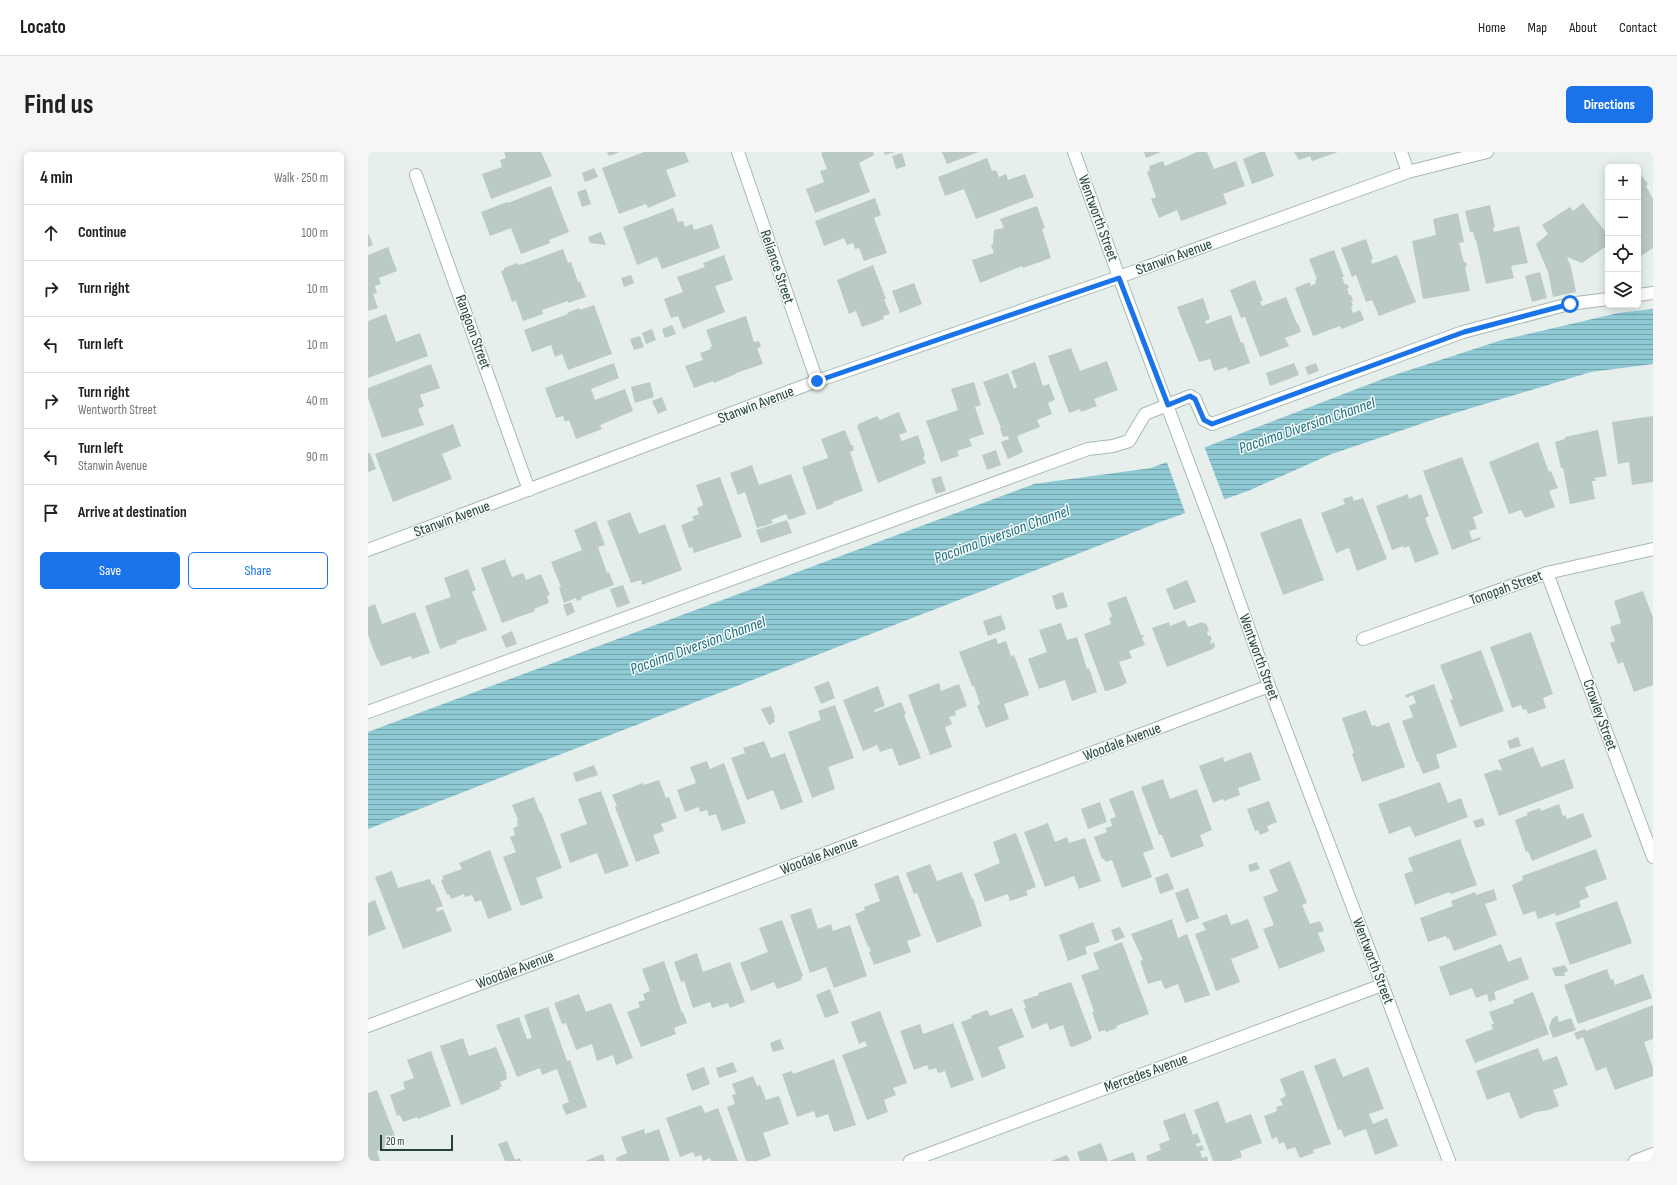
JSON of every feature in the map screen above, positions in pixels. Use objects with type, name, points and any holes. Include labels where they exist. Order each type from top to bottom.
[{"type":"street","name":"Reliance Street","points":[[738,152],[817,381]]},
{"type":"street","name":"Wentworth Street","points":[[1074,152],[1119,278],[1219,544],[1269,686],[1448,1161]]},
{"type":"street","points":[[1401,152],[1408,172]]},
{"type":"street","name":"Stanwin Avenue","points":[[368,550],[817,381],[1119,278],[1408,172],[1487,152]]},
{"type":"street","name":"Rangoon Street","points":[[416,175],[529,490]]},
{"type":"street","points":[[1641,295],[1653,293]]},
{"type":"street","points":[[368,712],[1088,449],[1113,446],[1129,441],[1145,414],[1169,409],[1190,396],[1195,399],[1204,420],[1212,424],[1464,332],[1570,304],[1605,299]]},
{"type":"street","name":"Tonopah Street","points":[[1363,639],[1547,573],[1653,549]]},
{"type":"street","name":"Crowley Street","points":[[1547,573],[1653,857]]},
{"type":"street","name":"Woodale Avenue","points":[[368,1026],[1269,686]]},
{"type":"street","name":"Mercedes Avenue","points":[[910,1161],[1382,985]]},
{"type":"street","points":[[1635,1161],[1653,1154]]},
{"type":"water","name":"Pacoima Diversion Channel","points":[[1653,309],[1653,364],[1591,372],[1435,419],[1329,455],[1248,491],[1160,522],[368,829],[368,732],[1034,484],[1151,468],[1388,377],[1502,340],[1618,313]]},
{"type":"pier","points":[[1204,446],[1225,501],[1186,515],[1166,460]]},
{"type":"building","points":[[504,152],[541,152],[552,176],[491,199],[482,174],[502,167],[500,160],[506,158]]},
{"type":"building","points":[[607,152],[620,152],[609,156]]},
{"type":"building","points":[[644,152],[685,152],[689,162],[666,170],[676,196],[648,208],[646,204],[619,214],[602,168]]},
{"type":"building","points":[[873,152],[874,155],[859,163],[870,192],[815,213],[806,189],[824,182],[820,171],[827,169],[821,153]]},
{"type":"building","points":[[884,152],[895,152],[885,155]]},
{"type":"building","points":[[942,152],[979,152],[947,164]]},
{"type":"building","points":[[1144,152],[1161,152],[1146,158]]},
{"type":"building","points":[[1197,152],[1207,152],[1214,169],[1236,161],[1245,186],[1223,194],[1227,204],[1181,221],[1177,210],[1159,218],[1151,199],[1156,197],[1147,172],[1150,170],[1149,166],[1163,161],[1165,166]]},
{"type":"building","points":[[1260,152],[1265,152],[1274,176],[1252,184],[1243,159]]},
{"type":"building","points":[[1294,152],[1338,152],[1312,161],[1310,156],[1299,160]]},
{"type":"building","points":[[902,153],[906,166],[896,169],[892,156]]},
{"type":"building","points":[[987,158],[992,171],[996,170],[999,177],[1006,174],[1008,180],[1025,174],[1034,197],[976,219],[964,189],[945,196],[938,177]]},
{"type":"building","points":[[594,168],[598,177],[585,182],[582,173]]},
{"type":"building","points":[[1641,175],[1648,184],[1646,186],[1653,199],[1653,248],[1641,256]]},
{"type":"building","points":[[551,186],[569,232],[549,240],[550,243],[521,254],[511,228],[490,236],[481,212]]},
{"type":"building","points":[[586,189],[591,204],[582,207],[577,192]]},
{"type":"building","points":[[875,198],[881,215],[874,218],[887,253],[864,261],[859,248],[855,249],[853,243],[847,245],[844,238],[824,246],[815,221]]},
{"type":"building","points":[[1583,203],[1605,231],[1605,247],[1582,263],[1567,257],[1571,267],[1576,292],[1553,297],[1548,272],[1536,244],[1548,234],[1542,225],[1570,207],[1573,211]]},
{"type":"building","points":[[1490,205],[1495,227],[1493,228],[1494,232],[1519,226],[1528,263],[1511,266],[1514,278],[1486,284],[1476,240],[1473,232],[1470,232],[1465,211]]},
{"type":"building","points":[[1037,206],[1045,228],[1042,229],[1051,258],[1023,268],[1022,266],[980,283],[972,260],[994,253],[991,245],[993,244],[994,230],[1004,228],[1000,219]]},
{"type":"building","points":[[673,208],[678,222],[683,221],[685,227],[692,224],[694,230],[712,224],[720,248],[662,269],[657,257],[637,265],[623,227]]},
{"type":"building","points":[[1458,213],[1464,242],[1459,243],[1464,262],[1466,262],[1467,266],[1465,267],[1470,291],[1423,299],[1412,241],[1436,235],[1433,219]]},
{"type":"building","points":[[601,232],[606,245],[590,243],[588,237]]},
{"type":"building","points":[[368,233],[373,245],[368,247]]},
{"type":"building","points":[[1366,239],[1373,259],[1371,260],[1372,264],[1397,255],[1416,302],[1379,316],[1372,300],[1366,302],[1356,275],[1352,277],[1341,248]]},
{"type":"building","points":[[388,247],[397,271],[379,278],[381,284],[375,286],[377,293],[373,294],[378,308],[368,311],[368,255]]},
{"type":"building","points":[[563,249],[568,263],[571,262],[578,282],[580,281],[586,297],[568,303],[568,301],[542,310],[543,314],[523,321],[516,301],[512,302],[501,271],[504,270],[504,268],[517,263],[518,265],[523,264]]},
{"type":"building","points":[[1334,250],[1344,277],[1342,277],[1345,285],[1347,284],[1349,288],[1347,289],[1349,295],[1351,295],[1353,300],[1351,301],[1353,306],[1351,307],[1353,313],[1360,310],[1364,320],[1342,329],[1340,326],[1313,336],[1295,288],[1310,282],[1311,286],[1316,283],[1315,280],[1317,279],[1309,259]]},
{"type":"building","points":[[724,255],[733,280],[715,286],[725,312],[683,329],[678,316],[671,318],[664,299],[683,292],[677,277],[705,267],[703,263]]},
{"type":"building","points":[[873,265],[890,314],[883,316],[884,319],[862,327],[856,311],[849,314],[837,280]]},
{"type":"building","points":[[1540,272],[1547,298],[1532,302],[1525,276]]},
{"type":"building","points":[[631,275],[634,283],[624,287],[621,278]]},
{"type":"building","points":[[1255,280],[1263,301],[1260,301],[1262,306],[1286,297],[1301,332],[1285,338],[1289,346],[1260,357],[1245,317],[1241,318],[1230,290]]},
{"type":"building","points":[[914,283],[922,304],[900,313],[892,291]]},
{"type":"building","points":[[1203,298],[1210,319],[1205,321],[1206,324],[1231,315],[1241,343],[1243,342],[1250,363],[1228,371],[1227,367],[1214,371],[1210,359],[1199,362],[1177,307]]},
{"type":"building","points":[[594,305],[612,354],[568,370],[562,354],[555,357],[551,345],[532,352],[524,330],[568,314],[567,313],[579,308],[580,310]]},
{"type":"building","points":[[386,314],[396,342],[420,333],[428,356],[368,378],[368,321]]},
{"type":"building","points":[[746,316],[754,342],[759,341],[761,347],[757,348],[763,364],[736,373],[714,383],[713,381],[694,388],[685,366],[703,360],[700,353],[711,349],[710,347],[712,346],[706,330]]},
{"type":"building","points":[[672,325],[676,334],[665,338],[662,329]]},
{"type":"building","points":[[652,329],[656,340],[646,344],[642,333]]},
{"type":"building","points":[[640,336],[644,347],[634,350],[630,339]]},
{"type":"building","points":[[1071,348],[1080,371],[1107,361],[1118,390],[1094,399],[1097,406],[1081,412],[1080,409],[1069,413],[1048,356]]},
{"type":"building","points":[[1035,362],[1043,386],[1049,384],[1055,400],[1048,403],[1052,414],[1037,420],[1040,427],[1017,436],[1023,452],[1008,459],[1001,442],[1009,439],[1008,436],[1003,437],[983,382],[1008,373],[1014,389],[1017,387],[1011,371]]},
{"type":"building","points":[[614,363],[619,378],[591,389],[595,400],[625,389],[633,411],[600,425],[602,429],[576,439],[569,420],[565,422],[563,416],[556,418],[545,388]]},
{"type":"building","points":[[1294,363],[1299,375],[1270,386],[1266,373]]},
{"type":"building","points":[[1316,363],[1319,371],[1308,375],[1305,367]]},
{"type":"building","points":[[431,364],[440,388],[420,395],[424,406],[418,409],[424,425],[382,438],[368,398],[368,388]]},
{"type":"building","points":[[650,382],[654,397],[635,403],[631,387]]},
{"type":"building","points":[[974,382],[981,405],[975,407],[984,434],[969,439],[972,446],[957,451],[959,456],[941,462],[926,421],[958,410],[951,389]]},
{"type":"building","points":[[662,397],[667,410],[658,414],[652,401]]},
{"type":"building","points":[[899,412],[907,432],[899,435],[902,441],[918,435],[925,456],[923,457],[926,463],[878,483],[857,426],[859,425],[858,424],[877,416],[880,420]]},
{"type":"building","points":[[1653,416],[1653,482],[1632,485],[1629,462],[1618,464],[1612,422]]},
{"type":"building","points":[[453,424],[461,446],[442,454],[452,479],[393,502],[375,454]]},
{"type":"building","points":[[845,430],[851,445],[853,445],[854,450],[850,452],[863,491],[833,502],[833,504],[817,510],[802,467],[828,458],[821,439]]},
{"type":"building","points":[[1598,430],[1607,476],[1595,478],[1596,481],[1592,481],[1595,499],[1570,504],[1563,468],[1561,468],[1555,442],[1565,439],[1565,437]]},
{"type":"building","points":[[1538,442],[1549,472],[1551,471],[1558,488],[1549,491],[1555,507],[1525,518],[1521,510],[1509,514],[1489,462]]},
{"type":"building","points":[[996,450],[1001,465],[987,470],[982,455]]},
{"type":"building","points":[[368,453],[370,453],[376,469],[368,472]]},
{"type":"building","points":[[1462,457],[1483,513],[1473,517],[1477,529],[1469,531],[1472,540],[1480,537],[1481,539],[1452,550],[1423,471]]},
{"type":"building","points":[[752,465],[759,485],[791,474],[806,514],[789,520],[786,514],[771,520],[773,523],[757,528],[745,492],[738,495],[730,473]]},
{"type":"building","points":[[941,476],[946,491],[936,494],[931,479]]},
{"type":"building","points":[[720,477],[742,537],[694,553],[692,547],[689,548],[681,525],[694,520],[692,517],[699,514],[697,508],[703,505],[696,485]]},
{"type":"building","points":[[1408,494],[1409,499],[1421,494],[1429,516],[1425,518],[1439,554],[1415,563],[1409,546],[1404,548],[1403,546],[1392,550],[1376,506]]},
{"type":"building","points":[[1352,496],[1354,501],[1363,498],[1387,559],[1357,571],[1349,548],[1336,553],[1321,513],[1345,504],[1343,499]]},
{"type":"building","points":[[630,512],[639,534],[665,524],[682,570],[642,585],[641,580],[631,583],[607,521]]},
{"type":"building","points":[[1301,518],[1324,580],[1283,595],[1260,533]]},
{"type":"building","points":[[787,520],[792,533],[761,543],[756,530]]},
{"type":"building","points":[[596,521],[605,545],[598,547],[607,573],[609,572],[614,585],[581,597],[582,599],[577,601],[576,598],[564,603],[559,588],[561,587],[551,562],[582,550],[574,530]]},
{"type":"building","points":[[505,559],[512,577],[523,573],[526,580],[541,574],[550,595],[547,596],[549,603],[534,609],[535,611],[502,623],[481,568]]},
{"type":"building","points":[[468,569],[476,590],[472,592],[487,630],[456,641],[457,643],[440,649],[425,606],[451,597],[444,578]]},
{"type":"building","points":[[1187,580],[1196,602],[1174,610],[1166,589]]},
{"type":"building","points":[[623,585],[630,603],[617,608],[610,589]]},
{"type":"building","points":[[1643,591],[1653,618],[1653,685],[1634,692],[1623,662],[1618,664],[1610,643],[1615,641],[1610,627],[1621,623],[1614,601]]},
{"type":"building","points":[[1063,592],[1068,607],[1056,610],[1052,596]]},
{"type":"building","points":[[1126,596],[1141,635],[1144,637],[1142,638],[1145,645],[1129,651],[1132,658],[1119,662],[1127,683],[1105,691],[1084,634],[1111,624],[1109,618],[1112,616],[1107,603]]},
{"type":"building","points":[[571,602],[575,612],[567,616],[563,605]]},
{"type":"building","points":[[375,604],[382,624],[415,612],[430,653],[412,659],[411,656],[381,666],[368,635],[368,607]]},
{"type":"building","points":[[1001,615],[1006,629],[988,636],[983,621]]},
{"type":"building","points":[[1185,620],[1188,627],[1203,622],[1204,624],[1206,623],[1209,631],[1207,632],[1208,636],[1210,635],[1212,640],[1210,641],[1211,644],[1214,642],[1215,647],[1167,667],[1152,628],[1169,622],[1170,626]]},
{"type":"building","points":[[1061,623],[1067,640],[1077,637],[1087,669],[1089,668],[1097,692],[1072,701],[1065,680],[1039,689],[1028,659],[1047,652],[1039,630]]},
{"type":"building","points":[[512,631],[517,644],[506,648],[501,636]]},
{"type":"building","points":[[1531,632],[1553,694],[1543,698],[1546,708],[1528,714],[1526,709],[1523,710],[1521,705],[1512,708],[1490,647]]},
{"type":"building","points":[[996,638],[998,644],[1006,641],[1011,656],[1014,655],[1029,695],[1004,704],[1009,719],[986,728],[977,706],[980,704],[974,686],[972,686],[959,652]]},
{"type":"building","points":[[1481,650],[1504,711],[1460,727],[1450,700],[1453,699],[1440,665]]},
{"type":"building","points":[[829,681],[835,698],[821,704],[814,687]]},
{"type":"building","points":[[939,683],[941,691],[959,684],[967,706],[955,711],[956,715],[949,717],[952,724],[945,727],[952,747],[930,755],[908,695]]},
{"type":"building","points":[[1434,684],[1457,747],[1436,755],[1440,768],[1423,774],[1402,721],[1413,717],[1409,706],[1416,703],[1413,695],[1406,698],[1405,695]]},
{"type":"building","points":[[878,686],[885,706],[874,710],[875,712],[901,702],[906,714],[904,715],[921,758],[899,766],[892,748],[880,752],[877,745],[863,751],[843,700]]},
{"type":"building","points":[[835,705],[854,758],[828,767],[835,789],[812,798],[788,732],[821,720],[818,711]]},
{"type":"building","points":[[771,706],[775,717],[775,722],[769,725],[761,709]]},
{"type":"building","points":[[1366,710],[1372,726],[1376,725],[1377,727],[1389,722],[1405,767],[1362,782],[1342,718]]},
{"type":"building","points":[[1518,737],[1521,746],[1510,749],[1507,741]]},
{"type":"building","points":[[764,741],[771,758],[785,753],[803,802],[781,810],[773,790],[747,800],[731,758],[745,753],[743,748]]},
{"type":"building","points":[[1533,747],[1541,767],[1564,759],[1574,788],[1499,816],[1484,774],[1498,769],[1499,771],[1502,770],[1498,760]]},
{"type":"building","points":[[1251,752],[1261,780],[1238,788],[1240,795],[1224,801],[1223,799],[1213,803],[1199,766],[1223,757],[1224,762]]},
{"type":"building","points":[[707,761],[710,769],[724,763],[746,823],[722,831],[716,814],[709,816],[707,810],[700,812],[699,807],[685,812],[677,790],[696,783],[690,767]]},
{"type":"building","points":[[594,765],[598,775],[576,782],[573,773]]},
{"type":"building","points":[[1163,779],[1170,799],[1197,789],[1212,830],[1200,835],[1204,846],[1171,858],[1162,835],[1159,835],[1141,787]]},
{"type":"building","points":[[659,780],[666,798],[669,797],[677,818],[661,824],[664,831],[653,835],[660,853],[636,862],[615,807],[617,806],[612,795],[643,783],[644,785]]},
{"type":"building","points":[[1440,782],[1448,803],[1461,798],[1468,817],[1415,837],[1410,826],[1389,834],[1378,804]]},
{"type":"building","points":[[1133,790],[1154,849],[1143,853],[1152,877],[1122,888],[1112,860],[1106,862],[1102,859],[1094,837],[1107,832],[1105,828],[1112,826],[1110,819],[1116,817],[1109,799]]},
{"type":"building","points":[[601,791],[629,866],[605,874],[597,853],[570,863],[560,834],[587,824],[578,799]]},
{"type":"building","points":[[534,797],[562,868],[536,878],[543,898],[521,906],[503,857],[516,852],[510,837],[515,835],[513,828],[518,826],[518,820],[512,805]]},
{"type":"building","points":[[1269,801],[1277,822],[1267,826],[1269,831],[1260,835],[1258,830],[1255,831],[1247,809]]},
{"type":"building","points":[[1100,802],[1107,822],[1088,829],[1081,809]]},
{"type":"building","points":[[1559,804],[1563,816],[1565,815],[1567,819],[1583,813],[1592,837],[1532,861],[1528,851],[1526,852],[1515,820],[1528,815],[1526,813],[1540,808],[1541,811]]},
{"type":"building","points":[[1483,818],[1485,825],[1476,828],[1473,821]]},
{"type":"building","points":[[1048,823],[1055,842],[1067,837],[1069,843],[1085,838],[1101,881],[1079,889],[1074,876],[1045,887],[1024,832]]},
{"type":"building","points":[[1016,833],[1036,887],[1026,891],[1028,895],[1010,901],[1008,894],[985,902],[974,874],[1000,863],[993,842]]},
{"type":"building","points":[[1460,839],[1477,885],[1451,894],[1449,892],[1415,905],[1404,874],[1413,871],[1408,858]]},
{"type":"building","points":[[1596,849],[1607,879],[1585,887],[1589,897],[1579,901],[1581,907],[1556,916],[1555,913],[1538,919],[1535,911],[1523,915],[1512,885],[1523,880],[1522,876]]},
{"type":"building","points":[[490,850],[512,910],[488,919],[481,900],[475,902],[472,895],[465,897],[464,894],[451,899],[449,894],[447,895],[441,880],[444,879],[442,876],[462,869],[459,863]]},
{"type":"building","points":[[1290,861],[1307,903],[1302,905],[1310,924],[1320,921],[1324,931],[1318,933],[1325,951],[1279,969],[1263,929],[1274,925],[1263,897],[1278,891],[1269,870]]},
{"type":"building","points":[[1257,862],[1260,869],[1250,872],[1248,865]]},
{"type":"building","points":[[930,864],[937,881],[962,872],[972,899],[973,898],[982,926],[937,943],[917,893],[914,894],[906,873]]},
{"type":"building","points":[[392,871],[398,888],[430,879],[432,885],[434,884],[443,906],[436,908],[437,912],[443,909],[452,931],[403,949],[375,877]]},
{"type":"building","points":[[1168,873],[1174,889],[1160,894],[1155,878]]},
{"type":"building","points":[[898,875],[921,936],[907,941],[911,952],[874,965],[869,952],[871,951],[855,914],[865,910],[864,907],[880,901],[874,884]]},
{"type":"building","points":[[1188,888],[1199,918],[1186,923],[1175,893]]},
{"type":"building","points":[[1494,889],[1497,900],[1485,904],[1497,935],[1454,951],[1449,938],[1447,939],[1446,936],[1428,942],[1420,918],[1453,906],[1451,901],[1475,892],[1476,895]]},
{"type":"building","points":[[375,900],[386,929],[368,936],[368,903]]},
{"type":"building","points":[[1617,901],[1632,943],[1570,965],[1555,923]]},
{"type":"building","points":[[811,908],[818,929],[831,924],[833,931],[850,925],[867,976],[834,988],[826,967],[810,973],[790,915]]},
{"type":"building","points":[[1227,914],[1231,925],[1248,919],[1259,948],[1231,959],[1240,982],[1216,991],[1195,934],[1206,930],[1202,923]]},
{"type":"building","points":[[1172,919],[1178,938],[1187,934],[1210,995],[1185,1003],[1178,984],[1165,989],[1161,980],[1148,984],[1140,961],[1143,960],[1131,934]]},
{"type":"building","points":[[782,920],[803,976],[801,977],[802,980],[777,989],[774,982],[751,991],[740,963],[768,952],[759,928]]},
{"type":"building","points":[[1093,922],[1100,942],[1085,947],[1087,954],[1068,961],[1059,935]]},
{"type":"building","points":[[1120,927],[1125,937],[1115,941],[1111,930]]},
{"type":"building","points":[[1122,942],[1149,1014],[1116,1026],[1117,1028],[1106,1032],[1105,1030],[1099,1032],[1092,1012],[1094,1011],[1081,975],[1099,969],[1093,953]]},
{"type":"building","points":[[1501,944],[1508,962],[1521,957],[1529,979],[1494,992],[1496,999],[1489,1002],[1487,994],[1476,998],[1472,988],[1450,996],[1439,967]]},
{"type":"building","points":[[697,953],[703,972],[730,962],[745,1002],[730,1008],[728,1003],[712,1008],[710,1002],[693,1008],[684,981],[681,982],[674,962]]},
{"type":"building","points":[[664,961],[682,1013],[683,1012],[687,1023],[674,1028],[676,1034],[641,1047],[627,1012],[640,1007],[638,1002],[645,1000],[643,994],[650,991],[642,969]]},
{"type":"building","points":[[1565,965],[1568,971],[1564,973],[1565,976],[1555,976],[1552,968]]},
{"type":"building","points":[[1607,969],[1611,980],[1613,979],[1615,985],[1643,974],[1652,998],[1578,1024],[1564,985]]},
{"type":"building","points":[[1071,982],[1092,1038],[1072,1047],[1070,1046],[1063,1025],[1050,1030],[1047,1023],[1032,1029],[1024,1008],[1026,1008],[1023,1000],[1039,995],[1038,993]]},
{"type":"building","points":[[830,989],[839,1013],[825,1018],[816,995]]},
{"type":"building","points":[[1533,992],[1549,1034],[1475,1063],[1465,1040],[1493,1029],[1491,1024],[1494,1024],[1489,1012],[1514,1003],[1513,1000]]},
{"type":"building","points":[[579,994],[586,1012],[611,1003],[633,1058],[616,1065],[613,1055],[597,1061],[592,1044],[576,1050],[566,1023],[562,1024],[554,1003]]},
{"type":"building","points":[[1653,1005],[1653,1039],[1644,1042],[1653,1068],[1653,1076],[1615,1090],[1606,1067],[1596,1071],[1583,1037],[1577,1040],[1574,1033],[1585,1029],[1586,1031]]},
{"type":"building","points":[[548,1007],[567,1061],[570,1060],[587,1107],[566,1115],[562,1105],[569,1102],[557,1069],[542,1075],[540,1068],[517,1077],[496,1025],[519,1017],[527,1039],[532,1038],[524,1015]]},
{"type":"building","points":[[1012,1008],[1024,1037],[998,1047],[1006,1068],[982,1078],[961,1022],[972,1018],[971,1016],[987,1010],[990,1016]]},
{"type":"building","points":[[880,1011],[907,1083],[893,1088],[896,1095],[884,1100],[888,1112],[867,1120],[842,1055],[867,1046],[865,1041],[859,1044],[851,1022]]},
{"type":"building","points":[[1557,1015],[1559,1022],[1571,1018],[1576,1030],[1553,1038],[1549,1027],[1552,1019]]},
{"type":"building","points":[[953,1023],[974,1080],[951,1088],[945,1071],[938,1073],[936,1068],[929,1070],[927,1065],[914,1070],[900,1031],[920,1024],[923,1034]]},
{"type":"building","points":[[463,1038],[469,1056],[496,1047],[507,1074],[507,1079],[500,1082],[502,1087],[499,1087],[500,1089],[461,1105],[440,1046]]},
{"type":"building","points":[[780,1039],[784,1049],[773,1052],[770,1043]]},
{"type":"building","points":[[1538,1048],[1543,1061],[1557,1056],[1568,1085],[1553,1090],[1559,1106],[1549,1110],[1536,1112],[1520,1119],[1509,1092],[1487,1100],[1476,1071]]},
{"type":"building","points":[[431,1051],[451,1106],[418,1119],[417,1117],[403,1122],[400,1115],[397,1116],[390,1095],[405,1089],[403,1082],[414,1078],[407,1060]]},
{"type":"building","points":[[1335,1058],[1343,1077],[1368,1067],[1384,1109],[1369,1114],[1373,1124],[1387,1118],[1398,1146],[1375,1155],[1366,1129],[1344,1137],[1341,1129],[1338,1130],[1314,1066]]},
{"type":"building","points":[[834,1059],[856,1125],[834,1132],[828,1114],[816,1118],[814,1111],[797,1117],[782,1074],[792,1071],[793,1074]]},
{"type":"building","points":[[733,1062],[737,1072],[719,1078],[716,1068]]},
{"type":"building","points":[[704,1067],[710,1084],[692,1091],[686,1074]]},
{"type":"building","points":[[1303,1070],[1331,1144],[1313,1150],[1314,1153],[1300,1158],[1295,1147],[1287,1150],[1284,1142],[1279,1144],[1277,1137],[1272,1139],[1264,1116],[1277,1111],[1276,1107],[1283,1105],[1280,1099],[1286,1096],[1280,1079]]},
{"type":"building","points":[[753,1076],[757,1086],[760,1085],[766,1100],[779,1096],[789,1124],[763,1133],[771,1156],[757,1161],[746,1161],[727,1107],[735,1104],[732,1095],[736,1094],[732,1084]]},
{"type":"building","points":[[377,1090],[397,1141],[384,1146],[385,1148],[377,1151],[380,1161],[368,1161],[368,1093]]},
{"type":"building","points":[[1218,1101],[1226,1123],[1251,1114],[1262,1143],[1240,1151],[1242,1157],[1231,1161],[1213,1161],[1194,1110]]},
{"type":"building","points":[[701,1105],[705,1113],[718,1108],[738,1161],[711,1161],[710,1158],[703,1161],[701,1155],[695,1157],[693,1152],[680,1157],[666,1118]]},
{"type":"building","points":[[1185,1113],[1193,1135],[1197,1133],[1201,1142],[1196,1144],[1197,1147],[1202,1145],[1204,1150],[1200,1151],[1202,1158],[1207,1156],[1208,1161],[1148,1161],[1146,1156],[1161,1150],[1159,1144],[1170,1140],[1163,1121]]},
{"type":"building","points":[[644,1129],[645,1134],[659,1129],[670,1161],[617,1161],[616,1158],[627,1153],[621,1137]]},
{"type":"building","points":[[507,1141],[515,1160],[520,1158],[521,1161],[505,1161],[498,1144]]},
{"type":"building","points":[[1101,1143],[1108,1161],[1080,1161],[1077,1152]]},
{"type":"building","points":[[1133,1152],[1136,1161],[1109,1161]]},
{"type":"building","points":[[603,1154],[605,1161],[585,1161]]},
{"type":"building","points":[[1067,1155],[1070,1161],[1051,1161]]},
{"type":"route","points":[[817,381],[1119,278],[1168,405],[1190,396],[1195,399],[1204,420],[1212,424],[1464,332],[1570,304]]}]
